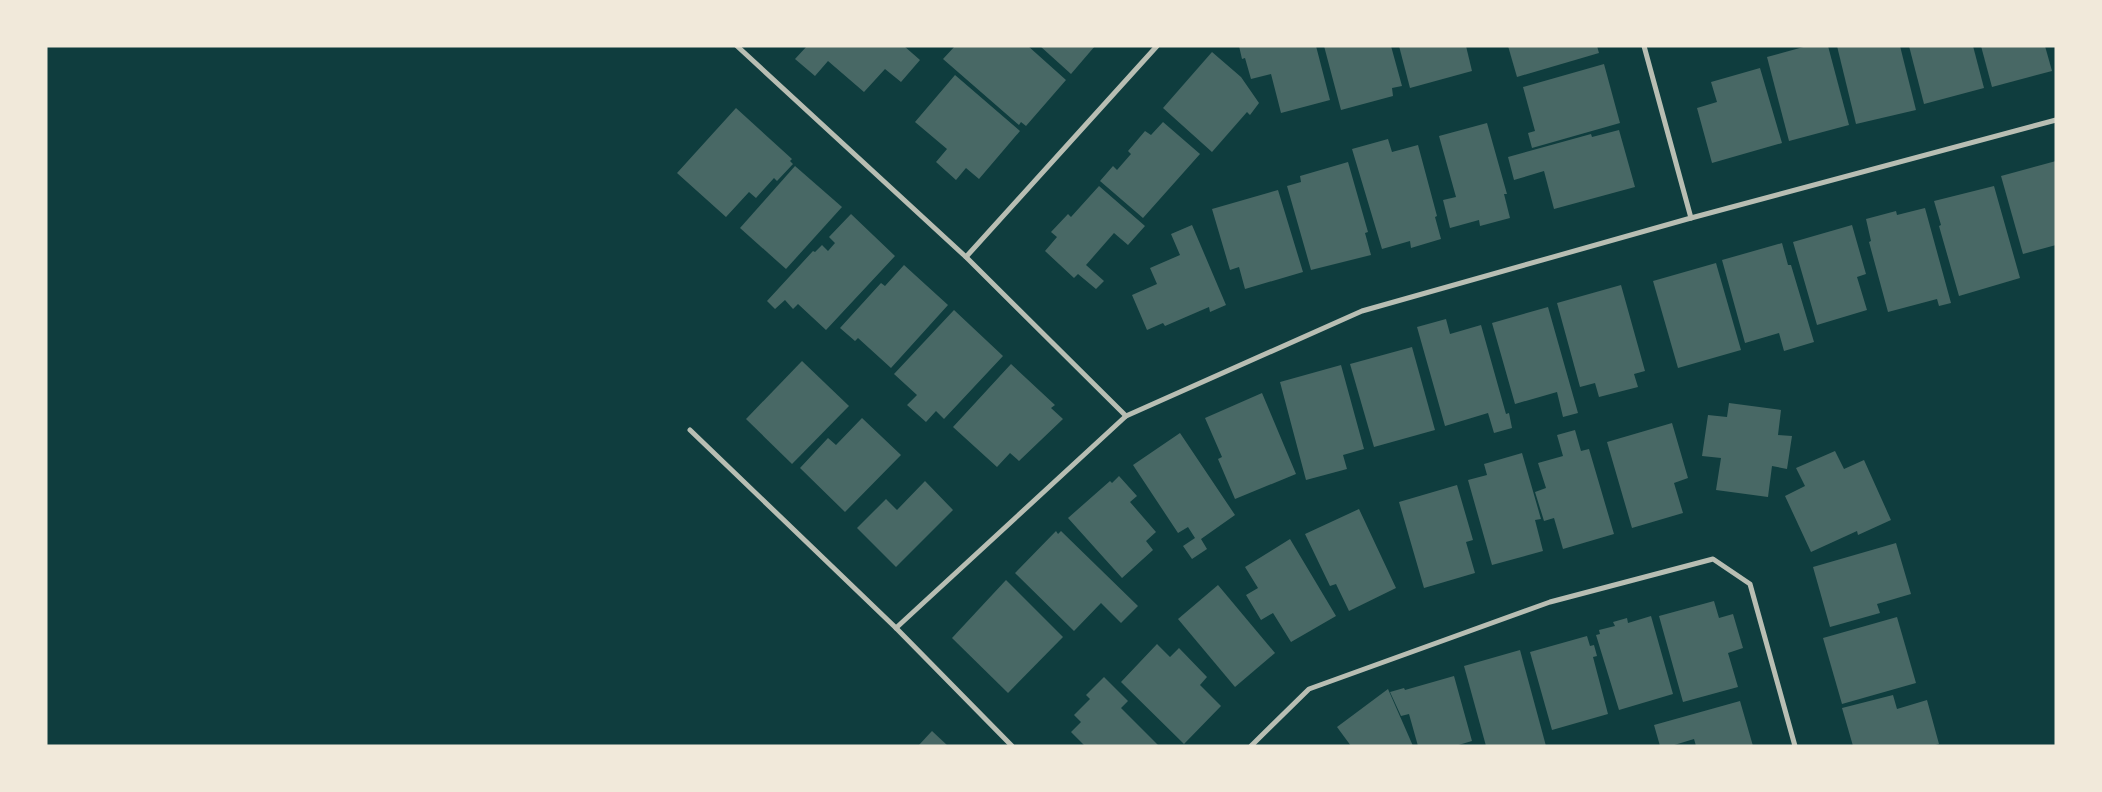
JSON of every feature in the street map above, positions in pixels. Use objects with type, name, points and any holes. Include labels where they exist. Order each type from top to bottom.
[{"type":"street","points":[[966,258],[1157,46]]},
{"type":"street","points":[[1644,46],[1691,218]]},
{"type":"street","points":[[736,47],[966,258],[1126,416]]},
{"type":"street","points":[[896,628],[1126,416],[1362,311],[1691,218],[2056,120]]},
{"type":"street","points":[[690,430],[896,628],[1012,746]]},
{"type":"street","points":[[1251,746],[1309,689],[1550,602],[1713,559],[1750,584],[1795,746]]},
{"type":"building","points":[[807,46],[904,46],[920,60],[901,82],[885,69],[864,92],[828,61],[815,76],[795,59]]},
{"type":"building","points":[[955,46],[1028,46],[1066,80],[1026,126],[1021,122],[1019,125],[943,59]]},
{"type":"building","points":[[1040,46],[1095,46],[1071,74]]},
{"type":"building","points":[[1239,46],[1316,46],[1330,100],[1281,113],[1271,74],[1251,79],[1245,58],[1242,59]]},
{"type":"building","points":[[1324,46],[1391,46],[1402,86],[1392,88],[1393,96],[1341,110]]},
{"type":"building","points":[[1399,46],[1466,46],[1472,71],[1410,88]]},
{"type":"building","points":[[1508,46],[1597,46],[1599,53],[1517,77]]},
{"type":"building","points":[[1807,46],[1828,46],[1849,125],[1789,141],[1767,57]]},
{"type":"building","points":[[1837,46],[1900,46],[1916,110],[1856,124]]},
{"type":"building","points":[[1909,46],[1973,46],[1984,88],[1924,104]]},
{"type":"building","points":[[1981,46],[2045,46],[2052,71],[1992,87]]},
{"type":"building","points":[[1212,52],[1241,77],[1259,103],[1250,115],[1247,112],[1212,152],[1163,108]]},
{"type":"building","points":[[1604,64],[1620,123],[1532,148],[1528,133],[1535,131],[1523,87]]},
{"type":"building","points":[[1760,68],[1782,143],[1712,163],[1697,108],[1717,102],[1711,82]]},
{"type":"building","points":[[955,75],[1020,131],[979,179],[966,168],[956,180],[936,162],[947,149],[915,122]]},
{"type":"building","points":[[736,108],[792,159],[790,161],[793,164],[777,181],[774,178],[756,198],[749,192],[726,217],[677,173]]},
{"type":"building","points":[[1163,122],[1200,154],[1143,218],[1100,181],[1113,166],[1117,170],[1131,154],[1128,151],[1145,131],[1151,135]]},
{"type":"building","points":[[1487,123],[1507,194],[1504,194],[1510,218],[1480,226],[1479,220],[1450,228],[1443,200],[1456,197],[1439,136]]},
{"type":"building","points":[[1619,130],[1635,187],[1554,209],[1544,171],[1514,180],[1508,157],[1591,134],[1592,137]]},
{"type":"building","points":[[1388,139],[1392,152],[1418,145],[1437,216],[1435,217],[1441,239],[1411,248],[1410,241],[1382,249],[1352,149]]},
{"type":"building","points":[[2056,161],[2056,245],[2023,254],[2001,176]]},
{"type":"building","points":[[1348,162],[1368,232],[1365,233],[1371,255],[1311,270],[1287,186],[1301,182],[1300,176]]},
{"type":"building","points":[[795,166],[842,207],[786,269],[740,228]]},
{"type":"building","points":[[1099,186],[1145,226],[1128,245],[1114,233],[1086,265],[1104,281],[1096,289],[1078,274],[1074,278],[1045,251],[1057,237],[1051,232],[1068,214],[1071,217]]},
{"type":"building","points":[[1994,186],[2020,278],[1959,296],[1939,226],[1941,225],[1934,201]]},
{"type":"building","points":[[1278,190],[1303,272],[1245,289],[1239,267],[1230,270],[1212,209]]},
{"type":"building","points":[[1925,208],[1951,303],[1939,306],[1937,299],[1888,312],[1869,242],[1871,241],[1866,219],[1896,211],[1897,215]]},
{"type":"building","points":[[851,214],[895,256],[826,330],[798,304],[793,309],[785,300],[775,309],[767,301],[813,251],[815,252],[822,245],[828,251],[835,243],[829,237]]},
{"type":"building","points":[[1192,225],[1226,305],[1210,312],[1209,307],[1165,326],[1163,323],[1147,330],[1132,295],[1157,284],[1150,268],[1180,255],[1171,234]]},
{"type":"building","points":[[1852,225],[1866,274],[1857,277],[1867,310],[1817,325],[1793,242]]},
{"type":"building","points":[[1782,243],[1788,265],[1791,265],[1814,342],[1784,351],[1779,333],[1745,343],[1722,260]]},
{"type":"building","points":[[1716,263],[1741,350],[1678,368],[1653,281]]},
{"type":"building","points":[[904,265],[948,305],[891,368],[858,338],[855,341],[840,328],[881,283],[885,286]]},
{"type":"building","points":[[1621,285],[1645,371],[1634,374],[1638,387],[1599,397],[1595,383],[1580,387],[1557,303]]},
{"type":"building","points":[[1548,307],[1578,413],[1563,417],[1557,392],[1515,404],[1492,323]]},
{"type":"building","points":[[954,310],[1003,356],[944,419],[936,411],[926,422],[907,405],[917,395],[894,374]]},
{"type":"building","points":[[1446,319],[1450,334],[1481,325],[1506,414],[1509,413],[1512,428],[1494,433],[1488,413],[1445,426],[1417,327]]},
{"type":"building","points":[[1412,347],[1435,430],[1374,447],[1350,364]]},
{"type":"building","points":[[802,361],[849,406],[792,464],[746,419]]},
{"type":"building","points":[[1011,364],[1055,405],[1051,408],[1063,419],[1019,461],[1010,453],[997,467],[953,427]]},
{"type":"building","points":[[1341,365],[1364,449],[1343,455],[1347,469],[1306,480],[1280,382]]},
{"type":"building","points":[[1262,393],[1296,474],[1235,499],[1218,459],[1222,457],[1205,418]]},
{"type":"building","points":[[1729,403],[1781,410],[1778,435],[1792,436],[1787,469],[1772,466],[1768,497],[1716,490],[1721,458],[1702,456],[1708,415],[1727,417]]},
{"type":"building","points":[[862,418],[901,455],[845,512],[800,468],[828,438],[836,445]]},
{"type":"building","points":[[1672,423],[1688,478],[1674,483],[1683,513],[1632,528],[1607,442]]},
{"type":"building","points":[[1575,430],[1581,451],[1589,449],[1614,534],[1563,549],[1554,518],[1544,521],[1535,492],[1546,488],[1538,463],[1563,456],[1557,435]]},
{"type":"building","points":[[1180,433],[1235,515],[1201,539],[1207,549],[1192,559],[1183,546],[1195,538],[1188,527],[1178,533],[1133,465]]},
{"type":"building","points":[[1835,451],[1844,469],[1864,460],[1891,520],[1858,535],[1857,531],[1811,552],[1785,496],[1805,486],[1796,468]]},
{"type":"building","points":[[1522,453],[1541,519],[1535,520],[1543,551],[1492,565],[1468,480],[1487,475],[1484,464]]},
{"type":"building","points":[[1119,476],[1137,496],[1130,502],[1156,532],[1146,541],[1153,550],[1122,578],[1068,518],[1110,481],[1112,483]]},
{"type":"building","points":[[925,481],[953,510],[896,567],[857,528],[886,499],[897,510]]},
{"type":"building","points":[[1457,485],[1473,540],[1466,542],[1475,573],[1424,588],[1399,502]]},
{"type":"building","points":[[1359,509],[1396,588],[1349,611],[1336,584],[1330,586],[1305,534]]},
{"type":"building","points":[[1056,531],[1058,534],[1061,531],[1138,606],[1121,623],[1101,603],[1074,631],[1015,573]]},
{"type":"building","points":[[1290,539],[1336,616],[1291,642],[1273,613],[1261,620],[1246,595],[1258,588],[1245,567]]},
{"type":"building","points":[[1896,543],[1911,594],[1877,604],[1880,613],[1830,627],[1813,567]]},
{"type":"building","points":[[1006,580],[1063,637],[1008,693],[952,638]]},
{"type":"building","points":[[1218,585],[1275,653],[1235,687],[1178,619]]},
{"type":"building","points":[[1714,601],[1719,618],[1733,614],[1743,648],[1728,653],[1738,687],[1683,702],[1659,616]]},
{"type":"building","points":[[1651,616],[1673,694],[1619,710],[1596,635],[1600,634],[1599,630],[1615,626],[1613,622],[1627,618],[1628,623]]},
{"type":"building","points":[[1897,617],[1916,683],[1842,704],[1823,638]]},
{"type":"building","points":[[1587,636],[1590,646],[1594,645],[1597,656],[1593,657],[1608,714],[1552,730],[1530,652]]},
{"type":"building","points":[[1157,644],[1170,657],[1179,648],[1207,677],[1200,685],[1221,706],[1184,744],[1121,682]]},
{"type":"building","points":[[1520,650],[1546,746],[1486,746],[1464,666]]},
{"type":"building","points":[[1454,676],[1472,741],[1455,746],[1418,746],[1409,714],[1401,716],[1390,692],[1404,688],[1405,690]]},
{"type":"building","points":[[1104,677],[1128,701],[1121,708],[1159,746],[1082,746],[1084,745],[1071,732],[1081,722],[1074,715],[1090,699],[1086,695]]},
{"type":"building","points":[[1388,689],[1413,746],[1351,746],[1337,727]]},
{"type":"building","points":[[1893,695],[1897,709],[1927,700],[1939,744],[1932,746],[1853,746],[1842,708]]},
{"type":"building","points":[[1740,701],[1753,746],[1696,746],[1694,739],[1671,746],[1660,746],[1654,725]]},
{"type":"building","points":[[932,731],[948,746],[918,746]]}]
